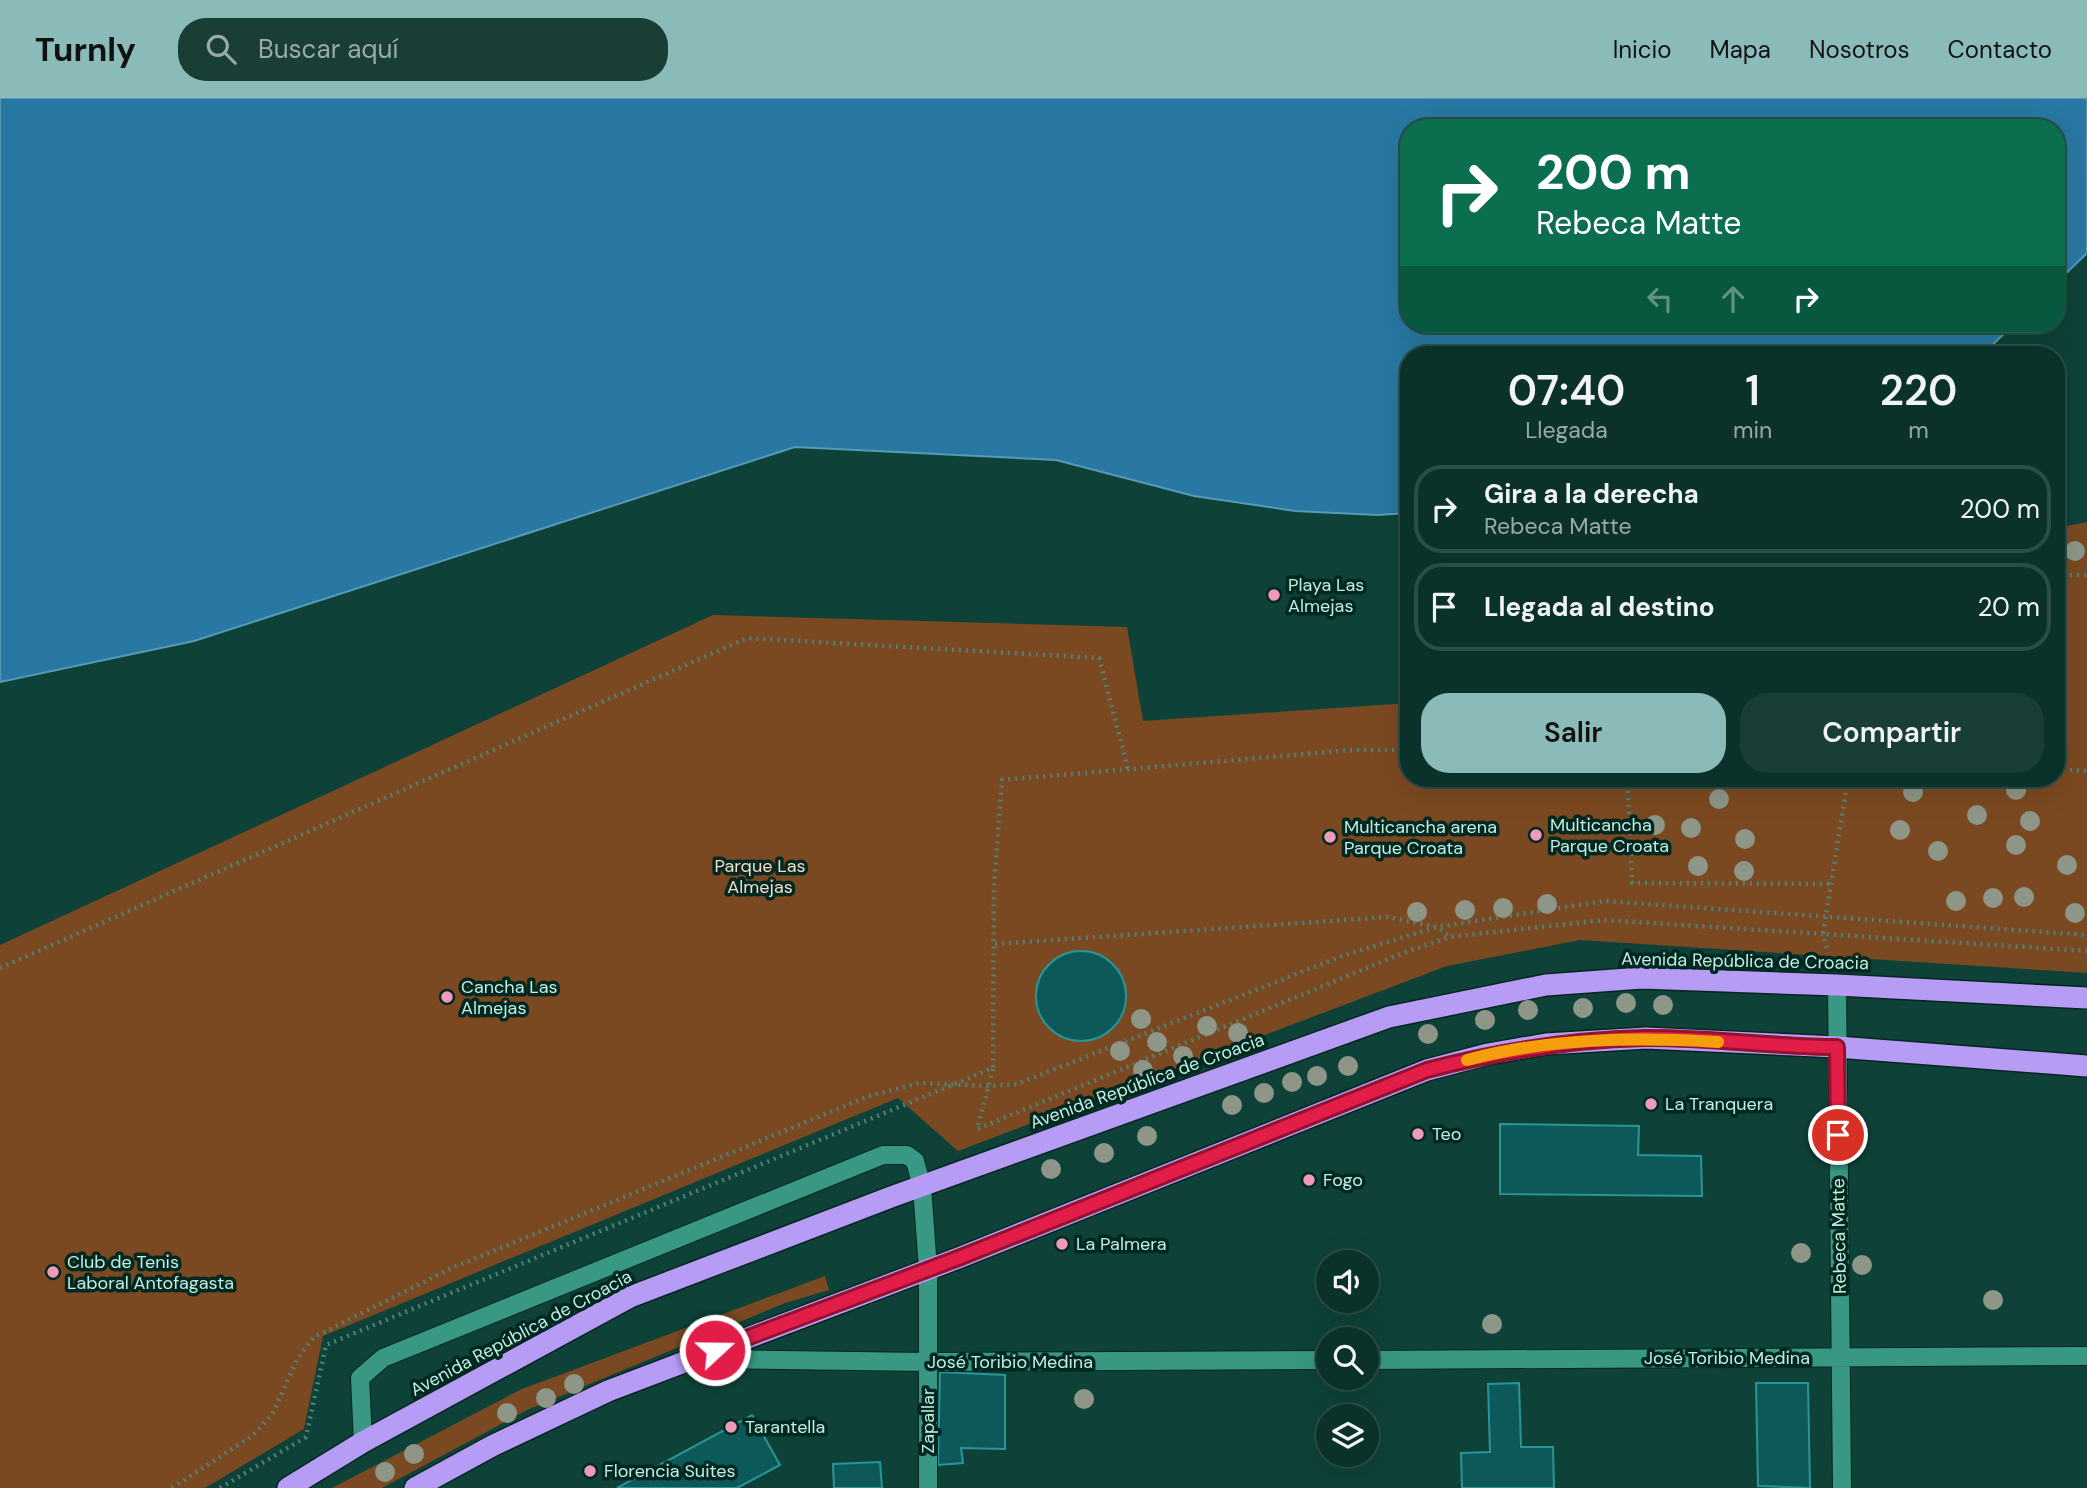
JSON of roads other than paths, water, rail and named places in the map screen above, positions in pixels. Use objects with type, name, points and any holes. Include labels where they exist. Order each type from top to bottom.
[{"type":"highway","name":"Avenida República de Croacia","points":[[288,1488],[363,1442],[630,1297],[922,1187],[1389,1017],[1471,998],[1546,985],[1642,978],[2087,998]]},
{"type":"highway","points":[[415,1488],[492,1446],[596,1396],[928,1269],[1427,1070],[1489,1054],[1546,1044],[1646,1038],[1837,1047],[2087,1066]]},
{"type":"street","name":"Rebeca Matte","points":[[1837,985],[1842,1488]]},
{"type":"street","name":"Zapallar","points":[[363,1442],[360,1378],[383,1358],[883,1155],[907,1155],[915,1161],[922,1187],[928,1269],[928,1488]]},
{"type":"street","name":"José Toribio Medina","points":[[1379,1360],[2087,1356]]},
{"type":"street","name":"José Toribio Medina","points":[[691,1359],[928,1362],[1316,1360]]},
{"type":"water","points":[[0,98],[2087,98],[2087,253],[2065,274],[2065,119],[1400,119],[1400,333],[2005,333],[1991,346],[1400,346],[1400,514],[1295,511],[1194,496],[1056,460],[795,447],[194,641],[0,682]]},
{"type":"place","name":"Playa Las Almejas","points":[[1274,595]]},
{"type":"place","name":"Multicancha Parque Croata","points":[[1536,835]]},
{"type":"place","name":"Multicancha arena Parque Croata","points":[[1330,837]]},
{"type":"place","name":"Cancha Las Almejas","points":[[447,997]]},
{"type":"place","name":"La Tranquera","points":[[1651,1104]]},
{"type":"place","name":"Teo","points":[[1418,1134]]},
{"type":"place","name":"Fogo","points":[[1309,1180]]},
{"type":"place","name":"La Palmera","points":[[1062,1244]]},
{"type":"place","name":"Club de Tenis Laboral Antofagasta","points":[[53,1272]]},
{"type":"place","name":"Tarantella","points":[[731,1427]]},
{"type":"place","name":"Florencia Suites","points":[[590,1471]]},
{"type":"park label","name":"Parque Las Almejas","points":[[760,876]]}]
